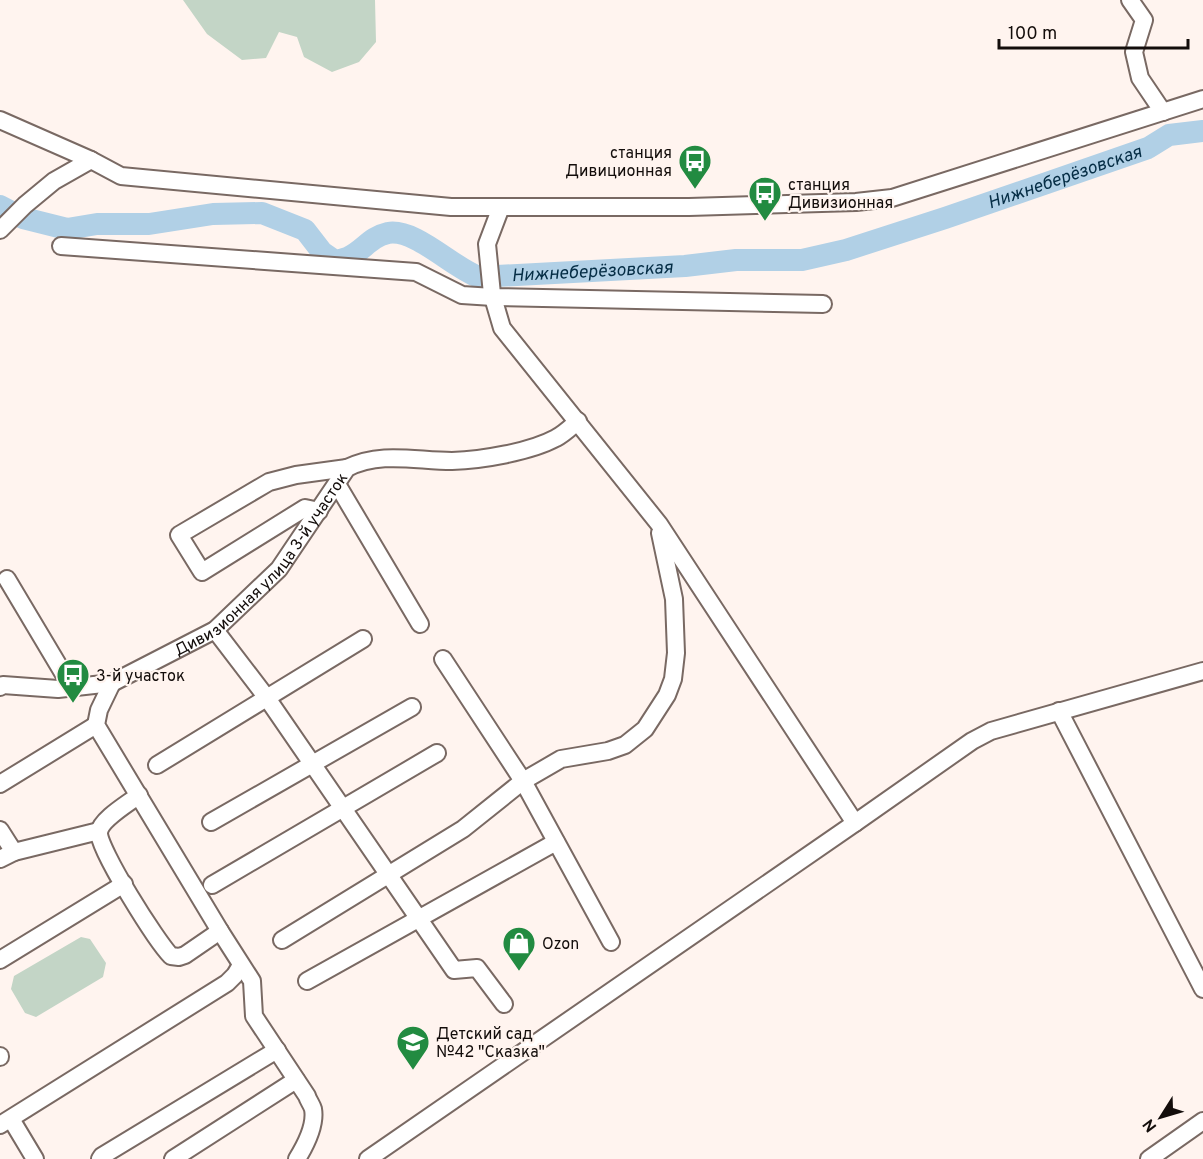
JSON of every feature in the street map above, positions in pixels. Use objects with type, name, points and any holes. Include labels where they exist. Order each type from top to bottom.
[{"type":"street","points":[[1130,0],[1144,20],[1134,52],[1140,78],[1163,111]]},
{"type":"street","points":[[0,120],[91,160],[121,176],[451,207],[689,207],[856,202],[892,198],[1203,99]]},
{"type":"street","points":[[0,230],[54,181],[91,160]]},
{"type":"street","points":[[501,207],[487,244],[493,297],[502,328],[659,524],[855,823]]},
{"type":"street","points":[[61,246],[416,272],[462,295],[823,304]]},
{"type":"street","name":"Дивизионная улица 3-й участок","points":[[112,683],[215,630],[270,578],[347,468],[362,460],[370,459],[454,461],[526,449],[556,438],[578,421]]},
{"type":"street","points":[[319,511],[305,508],[202,572],[179,535],[269,482],[297,475],[347,468]]},
{"type":"street","points":[[337,484],[420,624]]},
{"type":"street","points":[[282,940],[463,829],[523,782],[561,759],[608,751],[625,745],[645,729],[667,695],[673,679],[676,625],[674,599],[659,524]]},
{"type":"street","points":[[7,579],[72,688]]},
{"type":"street","points":[[215,630],[267,698],[454,970],[477,968],[504,1004]]},
{"type":"street","points":[[157,765],[363,639]]},
{"type":"street","points":[[443,659],[523,782],[611,942]]},
{"type":"street","points":[[368,1159],[972,741],[991,731],[1203,671]]},
{"type":"street","points":[[0,687],[3,685],[58,689],[112,683]]},
{"type":"street","points":[[112,683],[99,710],[96,725],[252,981],[254,1016],[313,1110],[309,1135],[297,1159]]},
{"type":"street","points":[[211,822],[412,707]]},
{"type":"street","points":[[1059,711],[1203,989]]},
{"type":"street","points":[[0,784],[96,725]]},
{"type":"street","points":[[212,885],[437,753]]},
{"type":"street","points":[[139,795],[106,820],[99,831],[100,841],[124,884],[171,956],[185,955],[220,931]]},
{"type":"street","points":[[0,830],[7,855],[99,831]]},
{"type":"street","points":[[307,981],[556,842]]},
{"type":"street","points":[[0,960],[124,884]]},
{"type":"street","points":[[35,1159],[5,1122],[227,983],[241,965]]},
{"type":"street","points":[[100,1159],[277,1050]]},
{"type":"street","points":[[173,1159],[296,1080]]},
{"type":"street","points":[[1149,1159],[1203,1121]]},
{"type":"green space","points":[[183,0],[375,0],[376,42],[359,62],[332,72],[304,57],[297,37],[279,32],[266,58],[242,60],[207,34]]},
{"type":"green space","points":[[81,937],[90,939],[106,963],[103,977],[36,1017],[25,1013],[11,989],[14,976]]},
{"type":"waterway","name":"Нижнеберёзовская","points":[[0,206],[23,218],[67,229],[97,224],[149,224],[213,214],[262,213],[305,230],[322,252],[335,261],[354,254],[382,235],[399,233],[422,242],[479,277],[685,266],[736,260],[802,260],[846,250],[945,218],[1148,148],[1169,135],[1203,131]]},
{"type":"place","name":"станция Дивиционная","points":[[695,190]]},
{"type":"place","name":"станция Дивизионная","points":[[765,222]]},
{"type":"place","name":"3-й участок","points":[[73,704]]},
{"type":"place","name":"Ozon","points":[[519,972]]},
{"type":"place","name":"Детский сад №42 \"Сказка\"","points":[[413,1071]]}]
